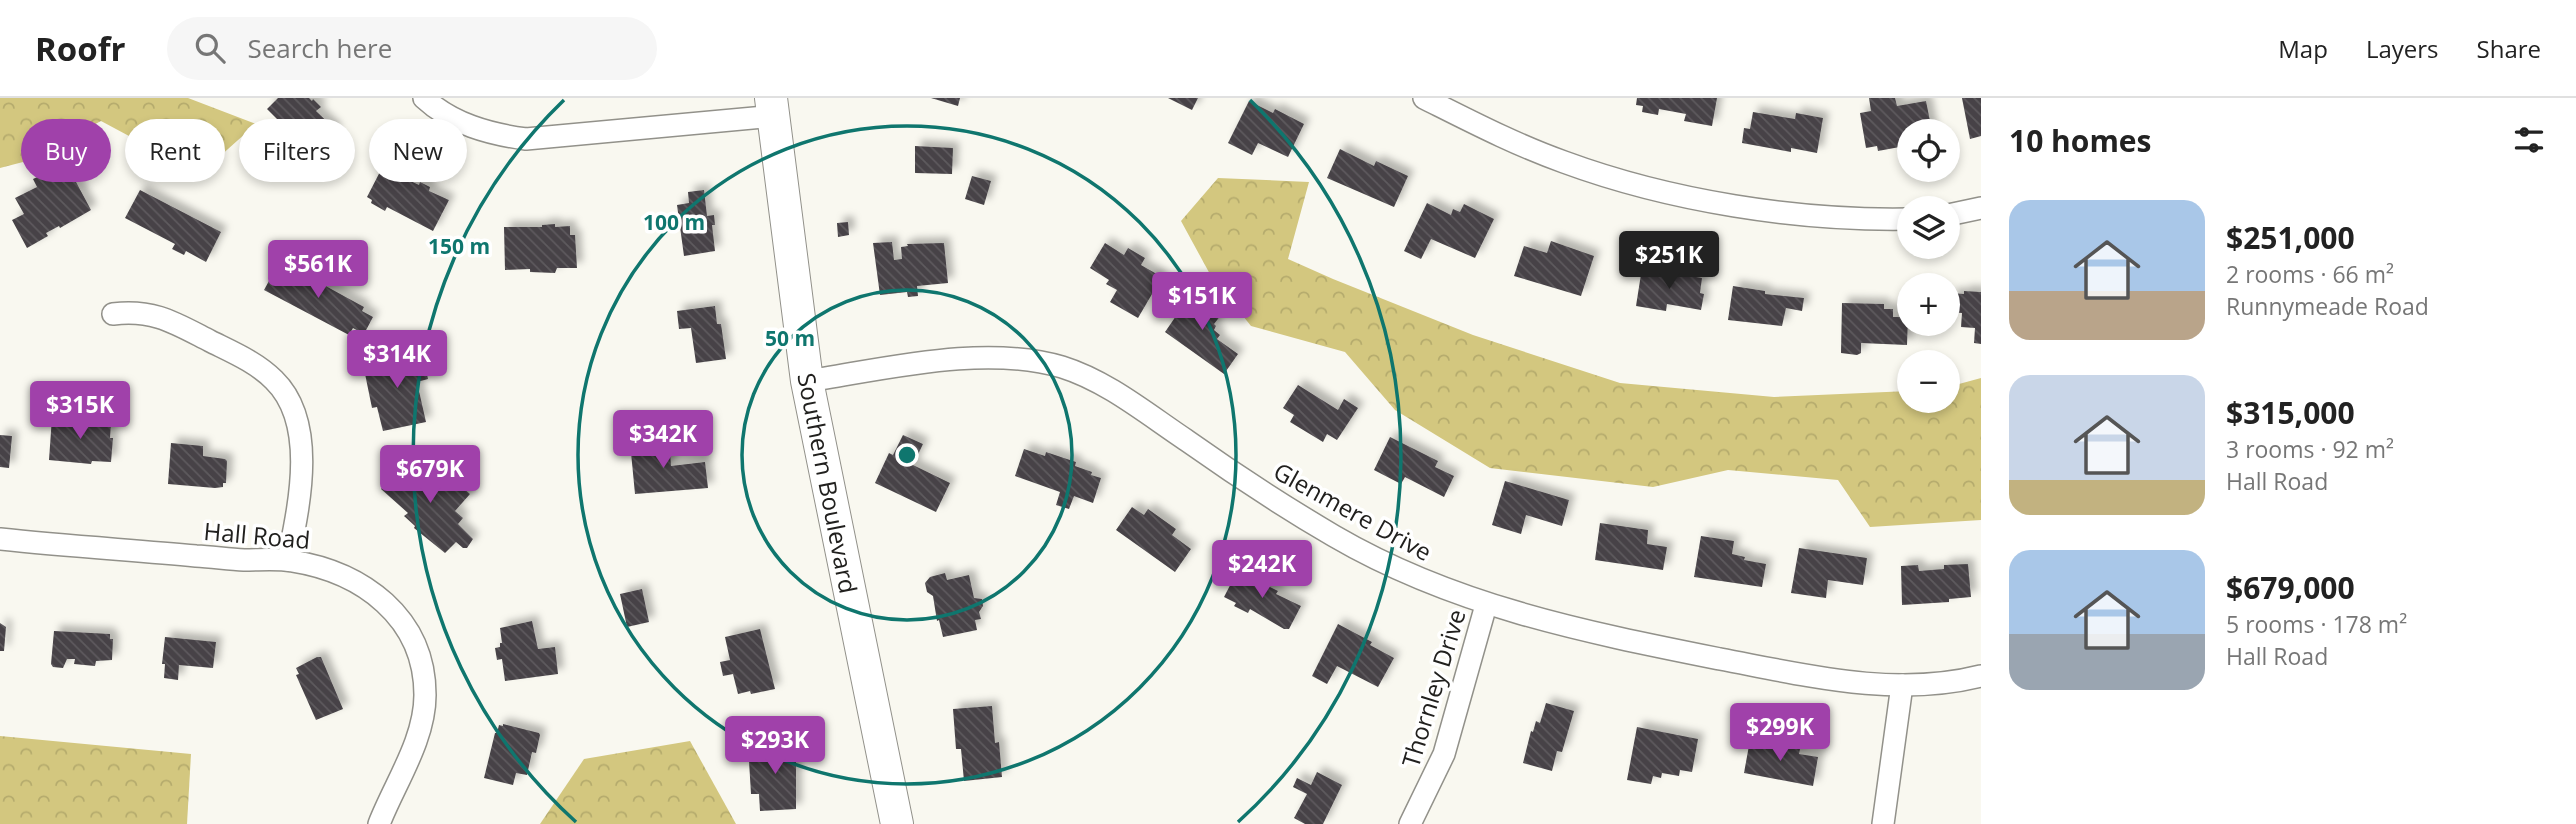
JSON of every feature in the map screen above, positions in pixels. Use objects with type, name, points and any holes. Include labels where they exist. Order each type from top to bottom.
[{"type":"main road","name":"Southern Boulevard","points":[[772,107],[807,381],[897,824]]},
{"type":"street","points":[[424,98],[466,125],[496,135],[526,139],[772,107]]},
{"type":"street","points":[[1424,98],[1519,144],[1566,163],[1666,192],[1822,218],[1897,219]]},
{"type":"street","points":[[1960,212],[1981,208]]},
{"type":"street","points":[[113,314],[135,311],[148,313],[241,356],[275,381],[291,403],[299,421],[302,458],[288,560]]},
{"type":"street","name":"Glenmere Drive","points":[[807,381],[960,359],[1001,358],[1062,367],[1087,377],[1127,400],[1232,472],[1335,536],[1413,577],[1486,605],[1669,649],[1827,680],[1902,685],[1963,681],[1981,676]]},
{"type":"street","name":"Hall Road","points":[[0,539],[241,560],[288,560],[330,570],[361,584],[395,610],[415,645],[425,693],[423,715],[415,741],[379,824]]},
{"type":"street","name":"Thornley Drive","points":[[1410,824],[1444,754],[1486,605]]},
{"type":"street","points":[[1883,824],[1902,685]]},
{"type":"green space","points":[[0,98],[188,98],[243,119],[239,119],[239,139],[225,152],[225,119],[125,119],[125,134],[111,126],[111,119],[21,119],[21,163],[0,168]]},
{"type":"green space","points":[[1218,178],[1309,182],[1288,259],[1473,335],[1620,383],[1774,397],[1897,392],[1897,413],[1960,413],[1960,384],[1981,378],[1981,520],[1870,527],[1838,480],[1728,470],[1653,487],[1490,468],[1395,410],[1345,352],[1251,326],[1211,276],[1181,221]]},
{"type":"green space","points":[[0,736],[191,754],[187,824],[0,824]]},
{"type":"green space","points":[[690,741],[736,824],[540,824],[584,759]]},
{"type":"building","points":[[278,98],[309,98],[321,107],[316,111],[324,119],[277,119],[267,109]]},
{"type":"building","points":[[931,98],[960,98],[958,106]]},
{"type":"building","points":[[1168,98],[1198,98],[1192,110]]},
{"type":"building","points":[[1637,98],[1717,98],[1712,126],[1684,121],[1686,114],[1659,109],[1658,115],[1642,112],[1643,106],[1636,105]]},
{"type":"building","points":[[1869,98],[1895,98],[1897,106],[1926,101],[1930,119],[1897,119],[1897,147],[1878,151],[1877,146],[1866,148],[1860,113],[1871,111]]},
{"type":"building","points":[[1962,98],[1981,98],[1981,136],[1970,139]]},
{"type":"building","points":[[1249,101],[1273,113],[1275,109],[1304,124],[1288,157],[1258,143],[1252,155],[1228,143]]},
{"type":"building","points":[[1753,112],[1795,119],[1796,113],[1823,118],[1817,153],[1791,148],[1791,152],[1742,143],[1744,128],[1750,129]]},
{"type":"building","points":[[915,146],[953,148],[952,174],[915,173]]},
{"type":"building","points":[[1340,149],[1374,166],[1376,161],[1408,176],[1394,207],[1327,178]]},
{"type":"building","points":[[972,176],[991,181],[984,205],[965,199]]},
{"type":"building","points":[[34,182],[76,182],[91,210],[46,233],[48,236],[27,248],[12,220],[24,214],[15,198],[37,187]]},
{"type":"building","points":[[375,182],[413,182],[419,185],[420,182],[430,187],[429,191],[449,200],[433,231],[387,207],[385,211],[371,203],[372,200],[367,197]]},
{"type":"building","points":[[140,190],[221,232],[206,262],[186,251],[184,255],[172,249],[175,244],[125,218]]},
{"type":"building","points":[[704,190],[707,216],[714,215],[715,225],[712,225],[715,251],[684,256],[677,205],[689,203],[688,192]]},
{"type":"building","points":[[1427,203],[1451,215],[1453,209],[1460,212],[1464,204],[1494,219],[1475,258],[1431,239],[1421,259],[1404,251]]},
{"type":"building","points":[[848,222],[849,235],[838,237],[837,223]]},
{"type":"building","points":[[555,224],[555,227],[570,226],[570,235],[575,235],[577,268],[557,268],[555,273],[530,272],[530,269],[505,270],[504,227],[542,227]]},
{"type":"building","points":[[1551,241],[1594,256],[1581,296],[1514,276],[1524,246],[1547,253]]},
{"type":"building","points":[[892,242],[894,260],[902,259],[901,247],[908,246],[907,244],[944,243],[948,283],[917,286],[918,296],[908,297],[907,292],[880,295],[873,243]]},
{"type":"building","points":[[1105,243],[1124,255],[1128,248],[1145,258],[1141,265],[1162,277],[1138,318],[1110,302],[1117,290],[1106,284],[1109,280],[1090,268]]},
{"type":"building","points":[[280,261],[364,307],[362,311],[373,317],[364,334],[353,328],[349,335],[264,290]]},
{"type":"building","points":[[1642,268],[1702,278],[1700,293],[1704,294],[1701,310],[1667,304],[1666,311],[1636,306]]},
{"type":"building","points":[[1733,286],[1765,291],[1765,294],[1804,298],[1802,311],[1786,308],[1782,326],[1728,320]]},
{"type":"building","points":[[1964,291],[1981,292],[1981,344],[1974,343],[1975,328],[1961,327],[1960,294],[1964,294]]},
{"type":"building","points":[[1199,292],[1225,310],[1214,324],[1214,330],[1220,335],[1217,339],[1238,354],[1224,374],[1165,332],[1185,303],[1188,306]]},
{"type":"building","points":[[1842,303],[1884,304],[1884,309],[1893,309],[1893,317],[1897,317],[1897,336],[1907,336],[1907,345],[1861,343],[1861,353],[1857,355],[1841,353]]},
{"type":"building","points":[[715,306],[717,324],[721,324],[726,359],[696,363],[691,328],[679,329],[677,311]]},
{"type":"building","points":[[418,354],[418,357],[423,357],[428,379],[417,382],[426,422],[383,431],[377,407],[372,408],[363,364],[399,356],[402,361],[401,358]]},
{"type":"building","points":[[1298,385],[1338,410],[1344,399],[1358,408],[1337,440],[1327,434],[1323,442],[1290,422],[1294,415],[1283,408]]},
{"type":"building","points":[[52,417],[111,424],[111,462],[92,461],[91,464],[49,460]]},
{"type":"building","points":[[0,435],[12,436],[9,468],[0,467]]},
{"type":"building","points":[[903,435],[923,444],[913,465],[950,483],[936,512],[875,483],[889,453],[893,455]]},
{"type":"building","points":[[1390,437],[1438,461],[1435,467],[1454,476],[1444,497],[1405,477],[1401,484],[1374,470]]},
{"type":"building","points":[[664,439],[665,451],[670,451],[671,466],[705,462],[708,488],[635,494],[630,442]]},
{"type":"building","points":[[171,443],[203,446],[203,456],[225,459],[226,483],[223,483],[223,487],[168,484]]},
{"type":"building","points":[[1024,449],[1045,456],[1046,452],[1076,462],[1075,466],[1101,478],[1093,503],[1074,496],[1069,509],[1056,505],[1060,492],[1015,476]]},
{"type":"building","points":[[417,456],[428,465],[417,477],[431,490],[446,473],[470,494],[455,511],[463,518],[458,524],[473,539],[467,548],[456,542],[445,553],[414,528],[404,516],[408,513],[381,489],[403,465],[407,468]]},
{"type":"building","points":[[1505,481],[1569,500],[1562,526],[1526,515],[1521,534],[1492,525]]},
{"type":"building","points":[[1132,507],[1144,515],[1148,509],[1176,529],[1172,535],[1191,549],[1175,572],[1116,530]]},
{"type":"building","points":[[1600,523],[1648,530],[1647,544],[1667,547],[1663,570],[1595,560]]},
{"type":"building","points":[[1701,536],[1734,541],[1732,554],[1745,557],[1744,560],[1766,564],[1762,587],[1694,577]]},
{"type":"building","points":[[1799,548],[1867,558],[1863,585],[1828,580],[1826,598],[1791,593]]},
{"type":"building","points":[[1968,564],[1971,597],[1949,599],[1949,602],[1902,605],[1901,566],[1918,565],[1919,571],[1944,569],[1944,565]]},
{"type":"building","points":[[1238,570],[1263,580],[1262,583],[1278,591],[1276,594],[1301,606],[1289,629],[1284,629],[1250,609],[1248,613],[1224,597]]},
{"type":"building","points":[[945,573],[947,580],[969,575],[974,598],[982,599],[983,606],[979,612],[981,619],[975,620],[977,630],[943,637],[933,596],[927,592],[925,583],[930,577]]},
{"type":"building","points":[[642,589],[649,622],[627,627],[620,594]]},
{"type":"building","points":[[532,621],[538,649],[555,647],[558,674],[505,681],[502,659],[497,660],[495,648],[502,643],[500,628]]},
{"type":"building","points":[[0,623],[6,627],[4,651],[0,651]]},
{"type":"building","points":[[1338,624],[1372,642],[1370,645],[1394,658],[1378,687],[1337,666],[1327,684],[1312,676]]},
{"type":"building","points":[[760,629],[775,689],[738,694],[733,674],[723,676],[720,662],[730,660],[725,637]]},
{"type":"building","points":[[54,631],[110,634],[110,639],[113,639],[112,660],[96,661],[95,666],[74,664],[75,659],[67,659],[63,668],[53,667]]},
{"type":"building","points":[[165,637],[216,642],[213,668],[179,665],[178,680],[164,678],[165,664],[162,664]]},
{"type":"building","points":[[321,657],[343,709],[316,720],[296,675],[299,674],[296,668]]},
{"type":"building","points":[[1546,703],[1574,711],[1562,752],[1557,751],[1552,771],[1523,763],[1531,731],[1533,732],[1536,721],[1540,723]]},
{"type":"building","points":[[992,706],[995,743],[999,742],[1002,777],[964,781],[961,749],[956,749],[953,709]]},
{"type":"building","points":[[499,725],[540,735],[536,753],[532,752],[527,775],[516,773],[513,785],[484,778],[495,733]]},
{"type":"building","points":[[1637,727],[1698,739],[1692,772],[1680,770],[1679,776],[1662,773],[1661,778],[1653,776],[1651,784],[1627,780]]},
{"type":"building","points":[[793,737],[796,809],[760,811],[759,794],[751,794],[749,761],[766,760],[765,738]]},
{"type":"building","points":[[1750,740],[1800,749],[1799,754],[1818,757],[1813,786],[1744,773]]},
{"type":"building","points":[[1317,772],[1342,785],[1323,824],[1305,824],[1294,818],[1307,794],[1293,787],[1297,778],[1311,785]]}]
